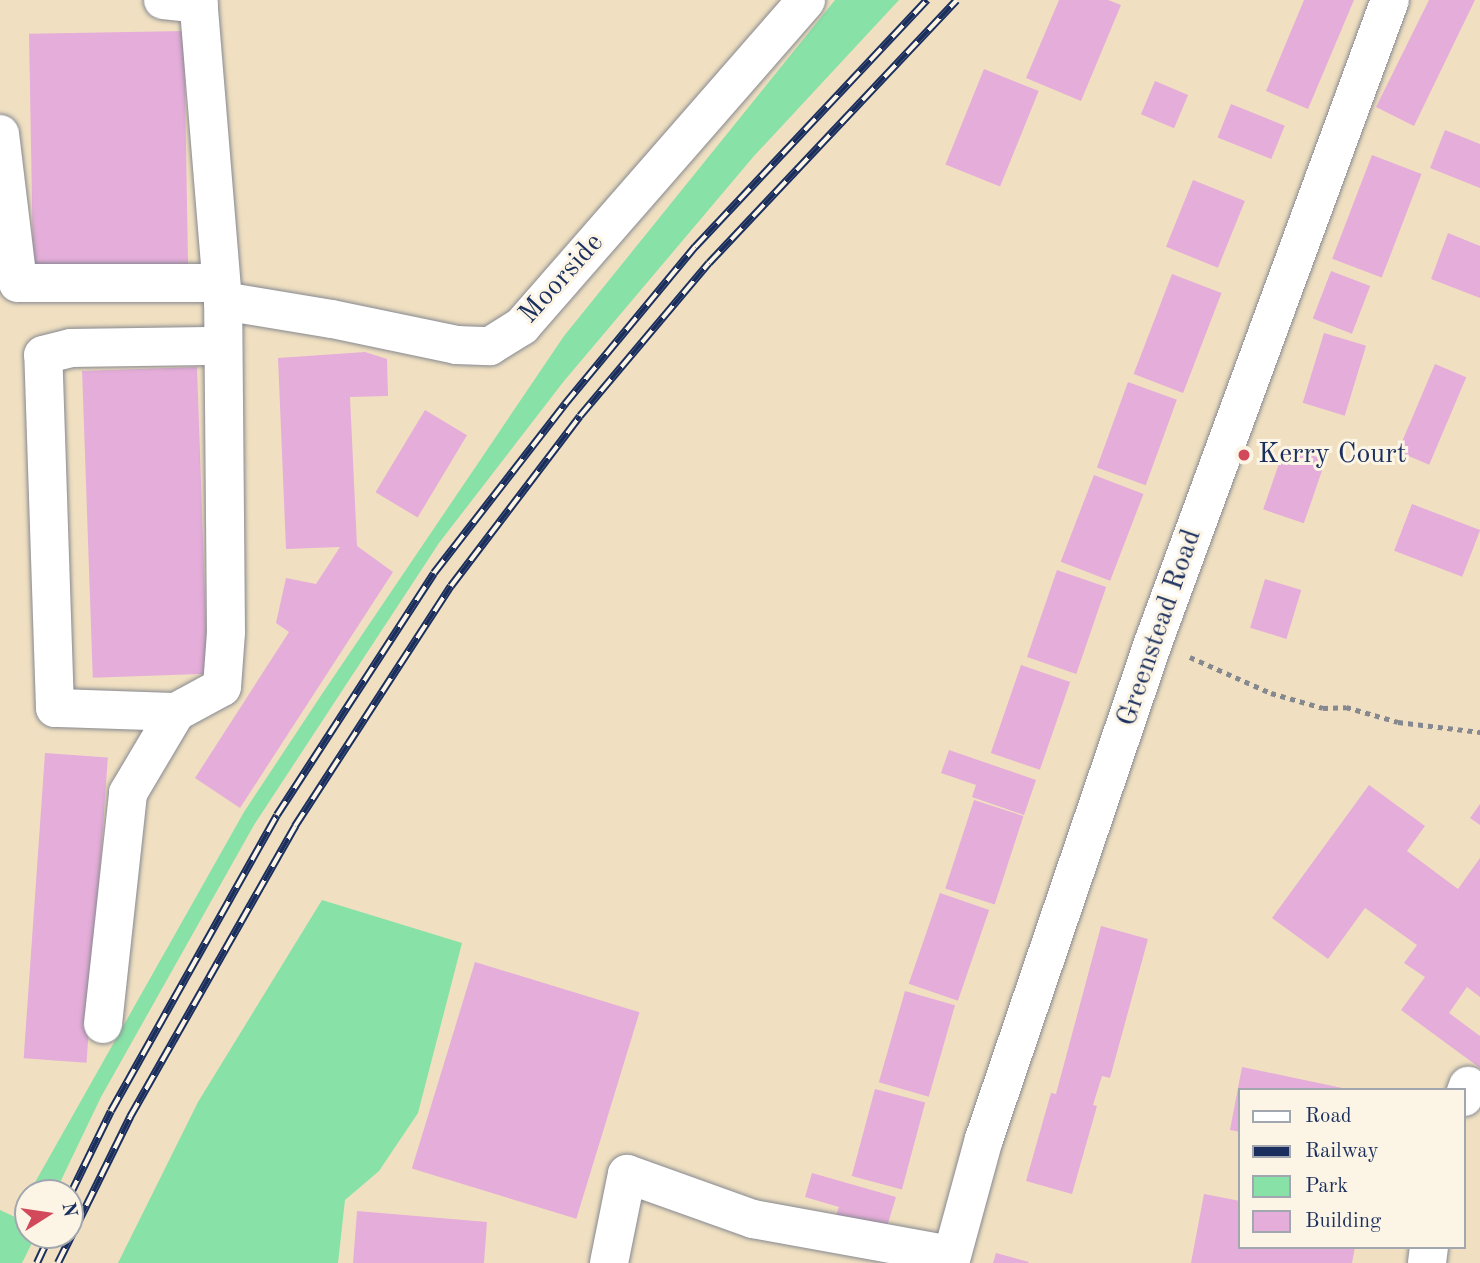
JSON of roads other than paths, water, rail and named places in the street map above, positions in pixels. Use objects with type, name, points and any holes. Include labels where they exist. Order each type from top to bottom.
[{"type":"street","name":"Moorside","points":[[0,134],[18,283],[222,292],[456,345],[490,346],[522,327],[806,0]]},
{"type":"street","name":"Greenstead Road","points":[[951,1259],[985,1139],[1153,643],[1390,0]]},
{"type":"street","points":[[187,1],[222,292],[223,346],[226,632],[222,687],[176,712],[55,708],[43,355],[71,348],[223,346]]},
{"type":"street","points":[[103,1024],[128,793],[176,712]]},
{"type":"street","points":[[609,1263],[627,1174],[753,1219],[951,1259]]},
{"type":"railway","points":[[78,1179],[111,1111],[277,815],[434,573],[565,404],[695,247],[927,0]]},
{"type":"railway","points":[[58,1263],[130,1117],[295,826],[451,586],[580,416],[709,263],[957,0]]},
{"type":"railway","points":[[37,1263],[44,1249]]},
{"type":"place","name":"Kerry Court","points":[[1244,455]]}]
